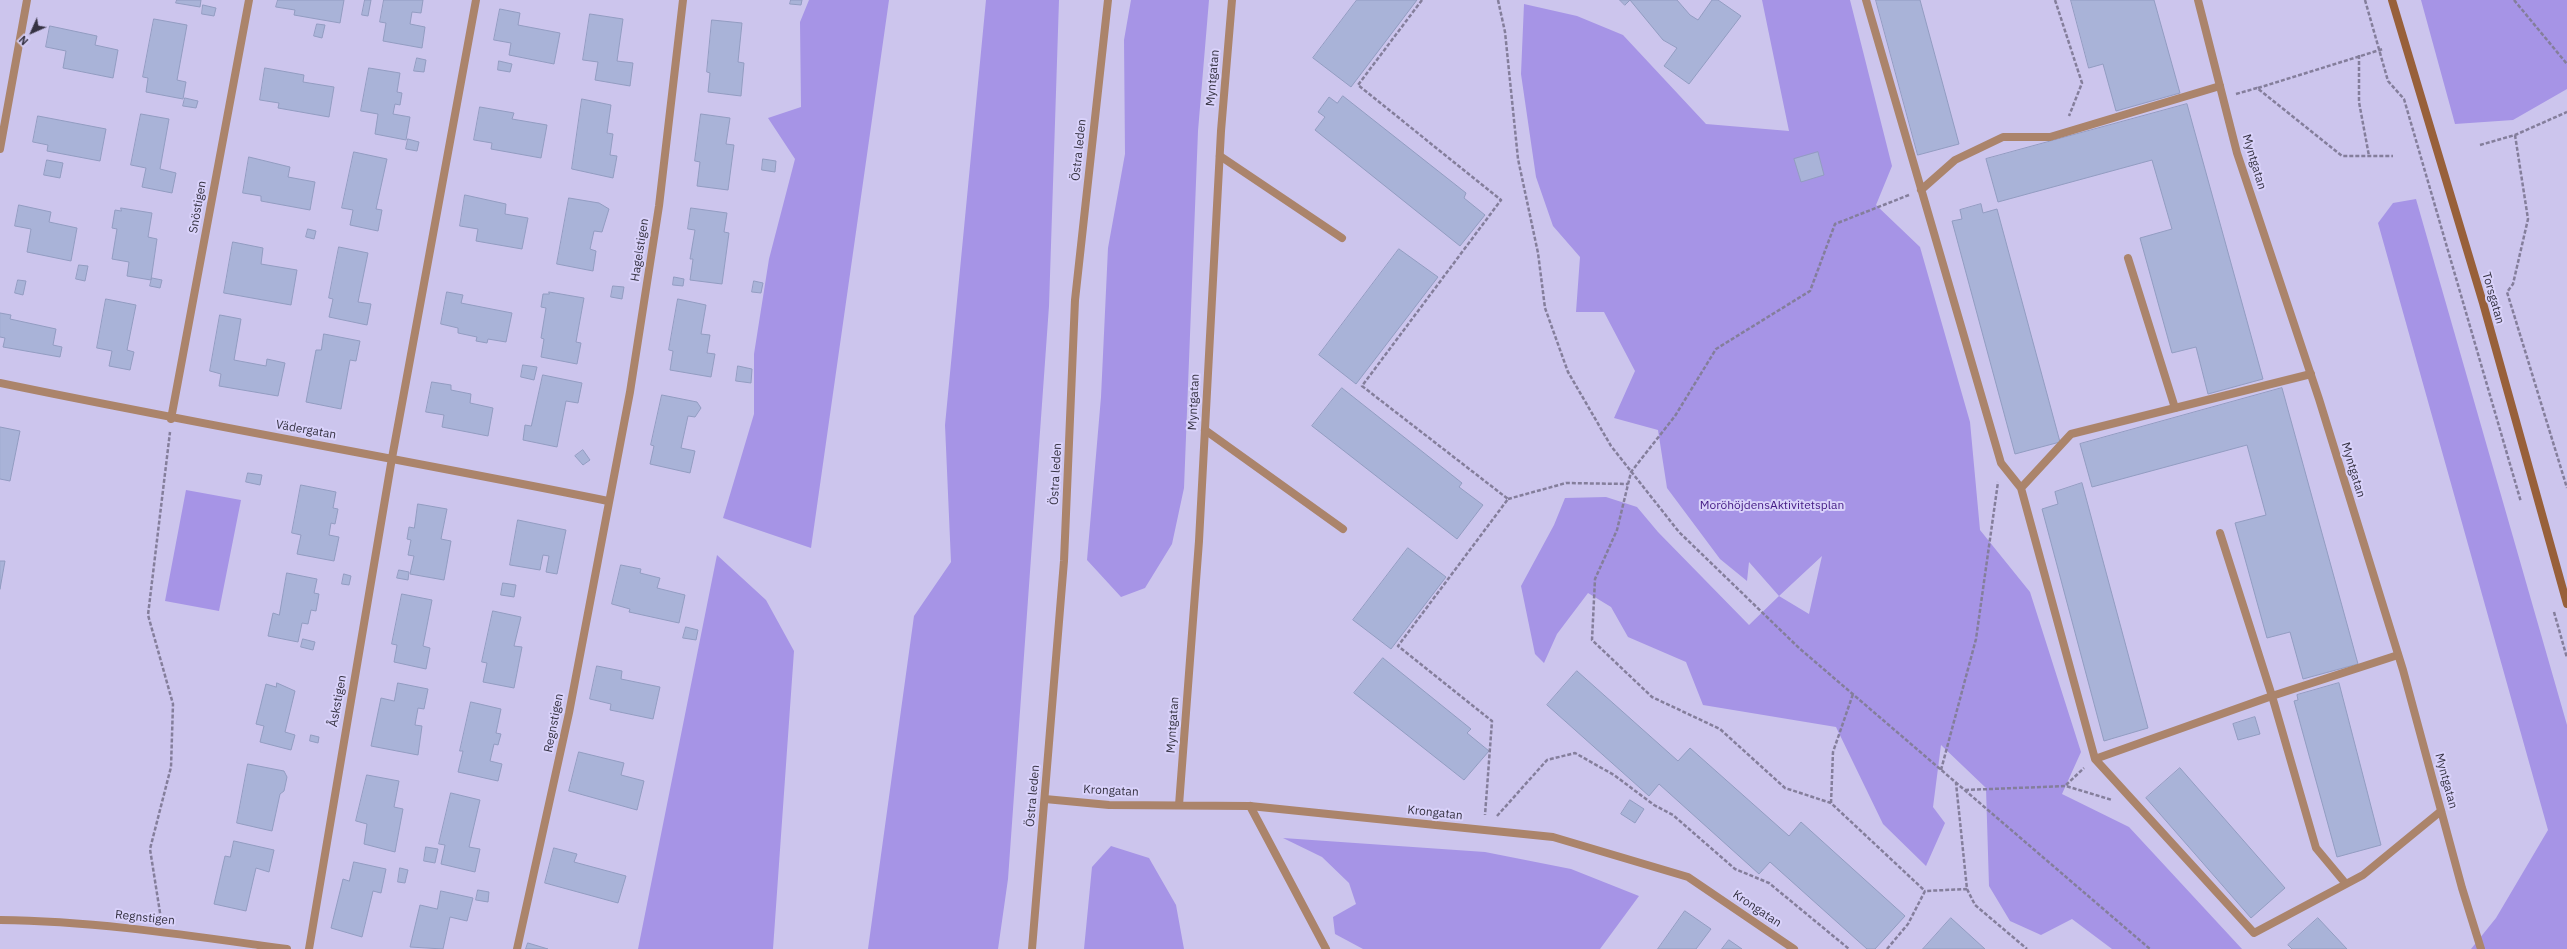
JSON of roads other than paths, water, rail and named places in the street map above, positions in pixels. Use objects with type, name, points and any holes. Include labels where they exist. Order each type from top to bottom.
[{"type":"main road","name":"Torsgatan","points":[[2392,0],[2485,310],[2567,604]]},
{"type":"street","points":[[0,149],[27,0]]},
{"type":"street","name":"Snöstigen","points":[[171,419],[249,0]]},
{"type":"street","points":[[392,458],[476,0]]},
{"type":"street","name":"Hagelstigen","points":[[608,501],[630,392],[659,206],[683,0]]},
{"type":"street","name":"Östra leden","points":[[1032,949],[1064,561],[1075,300],[1108,0]]},
{"type":"street","name":"Myntgatan","points":[[1180,805],[1205,430],[1220,156],[1232,0]]},
{"type":"street","points":[[1866,0],[2001,463],[2021,488],[2095,759],[2254,933],[2363,875],[2441,811]]},
{"type":"street","name":"Myntgatan","points":[[2198,0],[2237,153],[2311,374],[2398,656],[2481,949]]},
{"type":"street","points":[[1922,190],[1955,160],[2003,137],[2050,137],[2220,86]]},
{"type":"street","points":[[1220,156],[1342,238]]},
{"type":"street","points":[[2128,258],[2175,408]]},
{"type":"street","points":[[2021,488],[2071,434],[2311,374]]},
{"type":"street","name":"Vädergatan","points":[[0,383],[171,419],[392,458],[608,501]]},
{"type":"street","points":[[1205,430],[1343,529]]},
{"type":"street","name":"Åskstigen","points":[[309,949],[392,458]]},
{"type":"street","name":"Regnstigen","points":[[517,949],[569,713],[608,501]]},
{"type":"street","points":[[2220,533],[2272,696],[2316,848],[2346,884]]},
{"type":"street","points":[[2095,759],[2272,696],[2398,656]]},
{"type":"street","name":"Krongatan","points":[[1045,798],[1109,805],[1250,806],[1553,837],[1688,877],[1794,949]]},
{"type":"street","points":[[1250,806],[1326,949]]},
{"type":"street","name":"Regnstigen","points":[[0,920],[34,920],[163,932],[287,949]]},
{"type":"park label","name":"MoröhöjdensAktivitetsplan","points":[[1772,506]]}]
